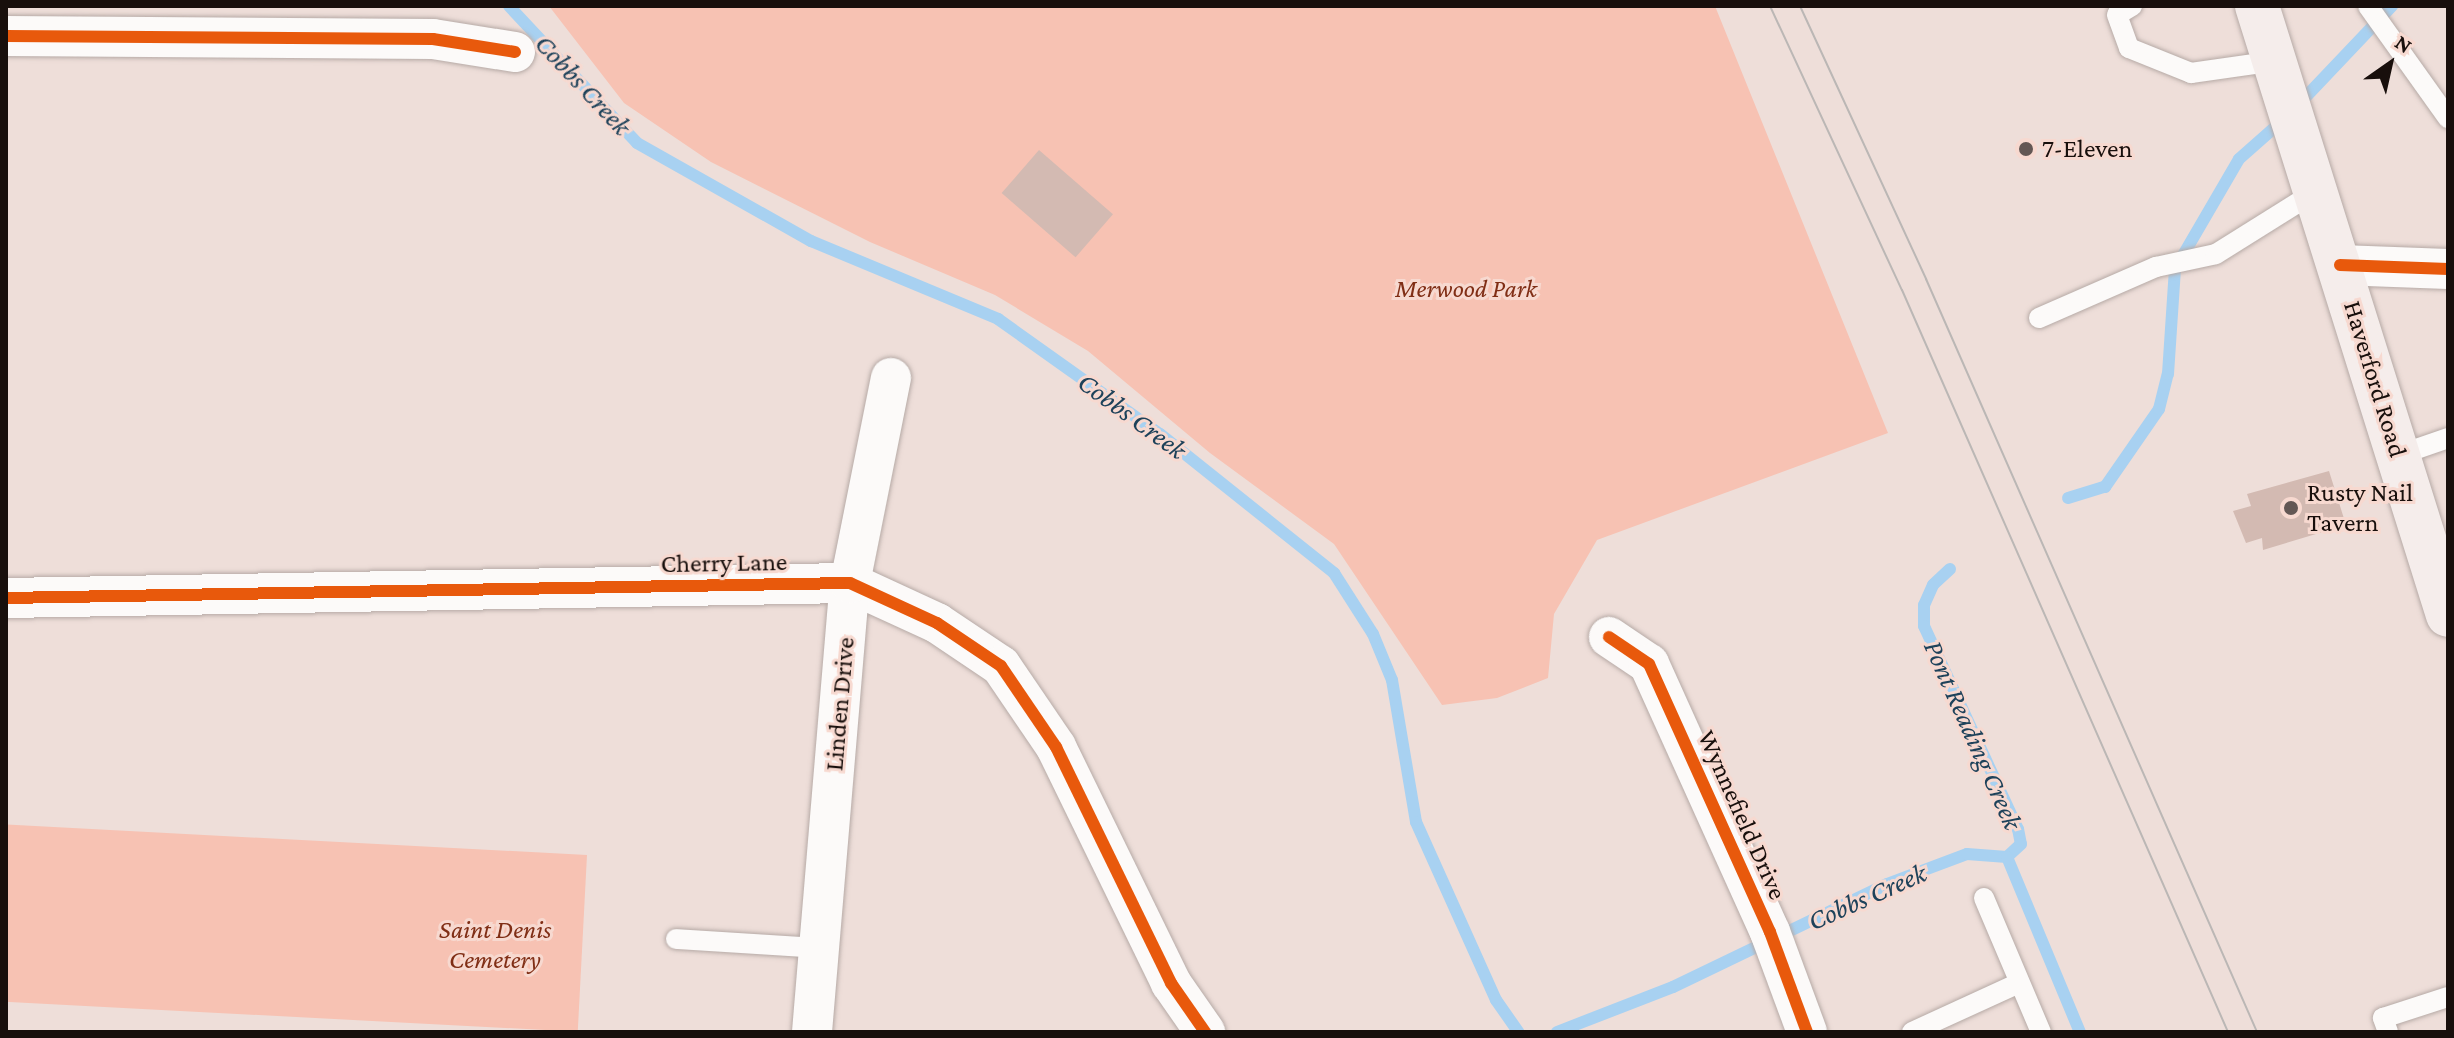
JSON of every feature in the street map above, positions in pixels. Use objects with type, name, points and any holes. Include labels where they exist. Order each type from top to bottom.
[{"type":"main road","name":"Haverford Road","points":[[2257,6],[2444,588]]},
{"type":"street","points":[[6,36],[433,39],[515,52]]},
{"type":"street","points":[[2340,265],[2448,269]]},
{"type":"street","name":"Linden Drive","points":[[812,1032],[850,583],[891,378]]},
{"type":"street","name":"Cherry Lane","points":[[6,598],[850,583],[937,623],[1001,666],[1056,747],[1171,983],[1205,1032]]},
{"type":"street","name":"Wynnefield Drive","points":[[1609,637],[1649,664],[1770,932],[1807,1032]]},
{"type":"lane","points":[[2132,6],[2117,15],[2129,48],[2191,73],[2279,72]]},
{"type":"lane","points":[[2368,6],[2448,118]]},
{"type":"lane","points":[[2039,318],[2156,267],[2216,254],[2318,190]]},
{"type":"lane","points":[[2399,455],[2448,438]]},
{"type":"lane","points":[[1984,898],[2041,1032]]},
{"type":"lane","points":[[676,939],[819,948]]},
{"type":"lane","points":[[1912,1032],[2019,983]]},
{"type":"lane","points":[[2388,1032],[2383,1018],[2448,997]]},
{"type":"green space","name":"Merwood Park","points":[[549,6],[1715,6],[1888,433],[1597,540],[1554,614],[1548,678],[1497,698],[1442,705],[1334,544],[1210,453],[1088,351],[995,295],[870,242],[711,162],[624,103]]},
{"type":"green space","name":"Saint Denis Cemetery","points":[[7,825],[587,855],[578,1032],[6,1002]]},
{"type":"building","points":[[1039,150],[1113,214],[1076,257],[1002,193]]},
{"type":"building","name":"Rusty Nail Tavern","points":[[2329,471],[2346,525],[2263,550],[2262,538],[2246,543],[2233,511],[2251,506],[2247,494]]},
{"type":"waterway","name":"Cobbs Creek","points":[[509,6],[637,143],[811,241],[998,319],[1160,434],[1334,573],[1373,634],[1392,680],[1416,822],[1496,1000],[1518,1032]]},
{"type":"waterway","name":"Pont Reading Creek","points":[[2298,105],[2392,6]]},
{"type":"waterway","name":"Pont Reading Creek","points":[[2068,498],[2105,487],[2159,409],[2168,374],[2175,269],[2239,159],[2282,121]]},
{"type":"waterway","name":"Pont Reading Creek","points":[[1950,569],[1933,585],[1924,605],[1924,626],[2018,829],[2021,844],[2007,857]]},
{"type":"waterway","name":"Cobbs Creek","points":[[1557,1032],[1673,987],[1887,884],[1967,854],[2007,857],[2080,1032]]},
{"type":"tram line","points":[[1770,6],[1902,290],[2228,1032]]},
{"type":"tram line","points":[[1800,6],[1926,279],[2257,1032]]},
{"type":"cycle path","points":[[6,36],[433,39],[515,52]]},
{"type":"cycle path","points":[[2340,265],[2448,269]]},
{"type":"cycle path","points":[[6,598],[850,583],[937,623],[1001,666],[1056,747],[1171,983],[1205,1032]]},
{"type":"cycle path","points":[[1609,637],[1649,664],[1770,932],[1807,1032]]},
{"type":"place","name":"7-Eleven","points":[[2026,149]]},
{"type":"place","name":"Rusty Nail Tavern","points":[[2291,508]]}]
